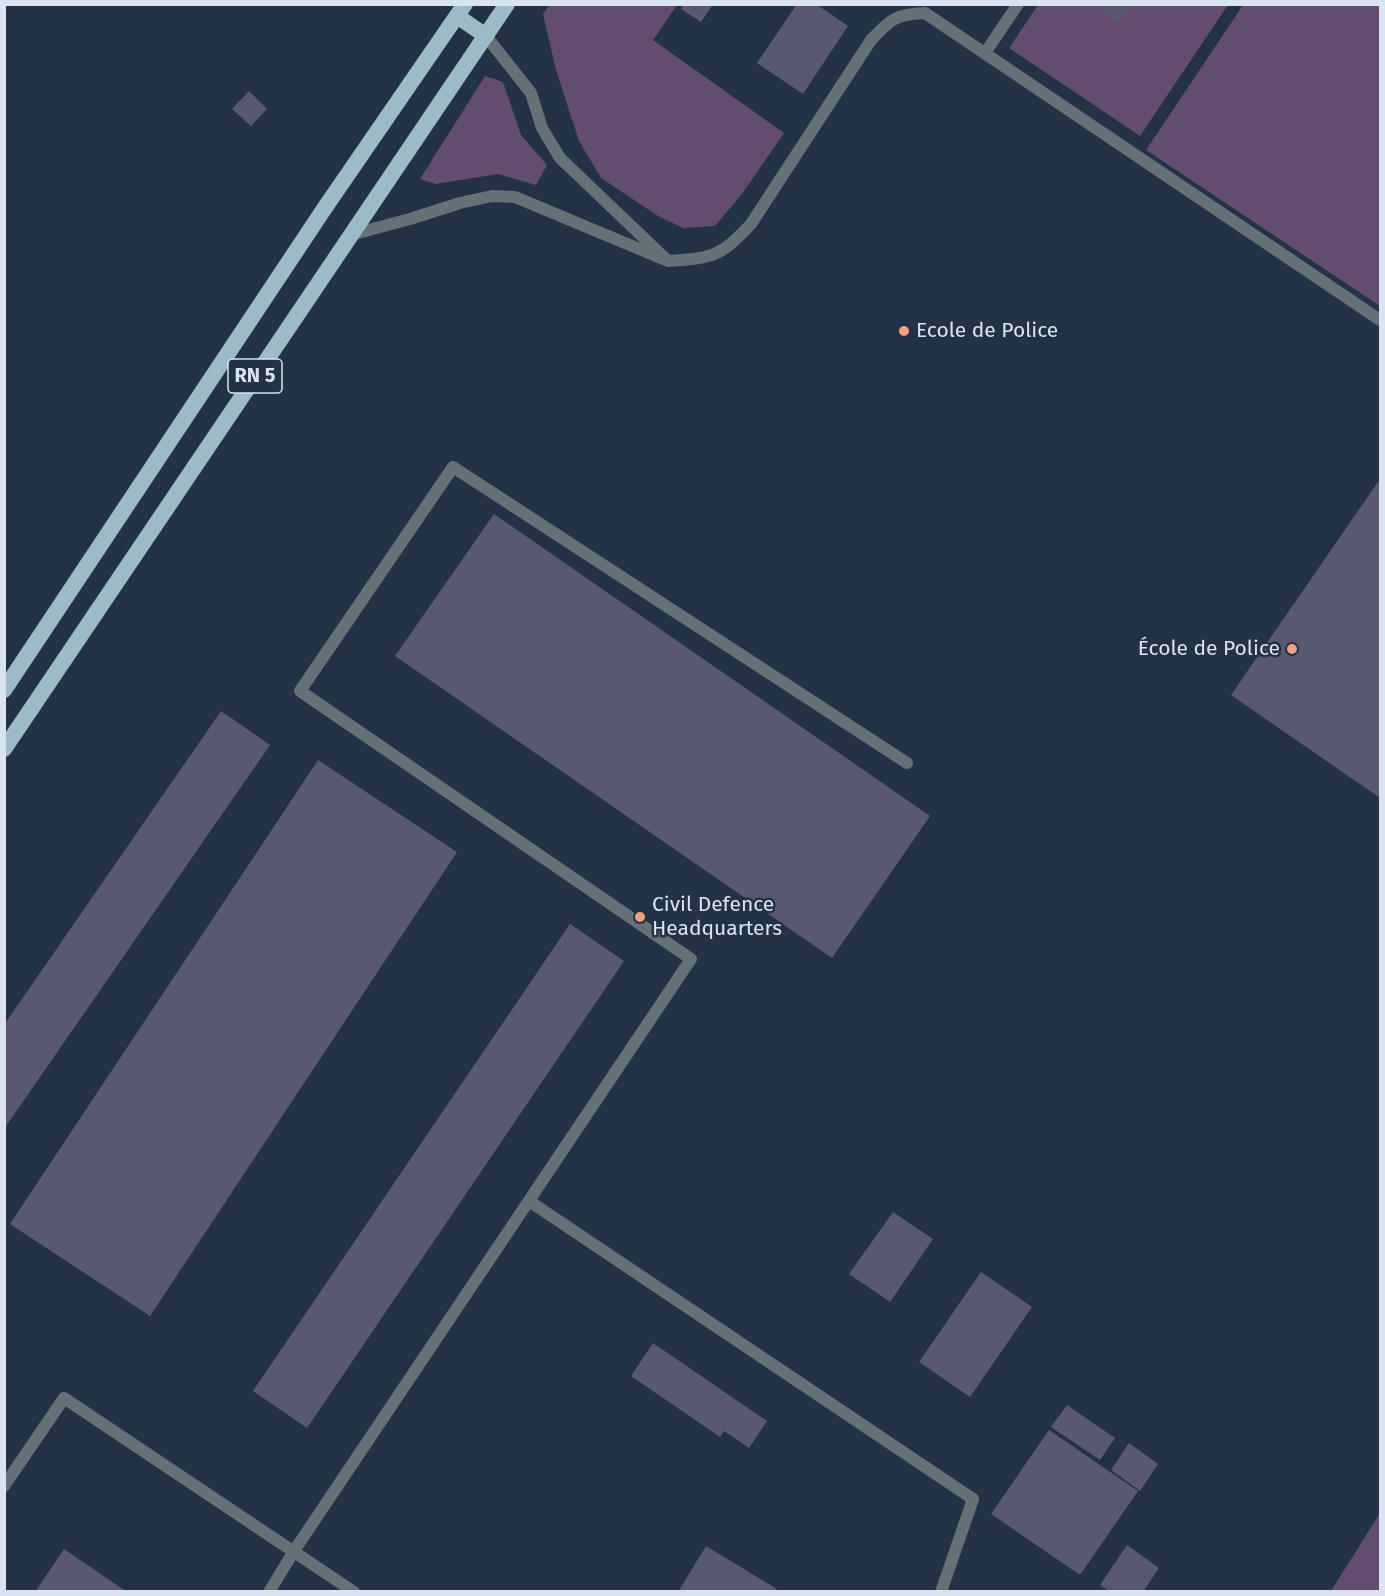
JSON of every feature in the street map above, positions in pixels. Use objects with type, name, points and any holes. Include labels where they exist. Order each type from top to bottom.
[{"type":"highway","name":"RN 5","points":[[4,749],[507,4]]},
{"type":"highway","name":"RN 5","points":[[4,690],[317,219],[461,10]]},
{"type":"highway","points":[[461,10],[486,36]]},
{"type":"lane","points":[[985,53],[1018,4]]},
{"type":"lane","points":[[350,235],[492,196],[515,197],[668,261],[705,258],[729,247],[751,224],[871,40],[887,23],[904,14],[925,13],[1380,320]]},
{"type":"lane","points":[[486,36],[531,93],[542,128],[560,158],[668,261]]},
{"type":"lane","points":[[269,1592],[294,1551],[691,959],[300,691],[453,467],[907,763]]},
{"type":"lane","points":[[529,1202],[973,1499],[941,1592]]},
{"type":"lane","points":[[4,1486],[64,1398],[354,1592]]},
{"type":"shaded area","points":[[550,4],[677,5],[653,40],[784,133],[742,194],[715,226],[683,228],[658,216],[601,178],[579,141],[556,70],[543,14]]},
{"type":"shaded area","points":[[1038,5],[1228,5],[1140,136],[1009,48]]},
{"type":"shaded area","points":[[1243,5],[1380,5],[1380,306],[1146,150]]},
{"type":"shaded area","points":[[485,76],[503,82],[521,135],[547,165],[536,185],[498,174],[436,184],[420,179]]},
{"type":"shaded area","points":[[1380,1513],[1380,1591],[1331,1591]]},
{"type":"building","points":[[684,4],[713,4],[701,22],[681,9]]},
{"type":"building","points":[[797,4],[816,4],[848,26],[803,94],[757,63]]},
{"type":"building","points":[[1096,4],[1133,4],[1118,23]]},
{"type":"building","points":[[249,91],[267,109],[251,126],[232,109]]},
{"type":"building","points":[[1380,479],[1380,798],[1231,695]]},
{"type":"building","points":[[494,514],[930,816],[832,958],[395,656]]},
{"type":"building","points":[[221,711],[270,745],[4,1129],[4,1025]]},
{"type":"building","points":[[318,760],[457,852],[150,1316],[10,1224]]},
{"type":"building","points":[[570,924],[624,961],[307,1428],[253,1391]]},
{"type":"building","points":[[893,1212],[933,1239],[890,1302],[849,1274]]},
{"type":"building","points":[[981,1272],[1032,1307],[970,1397],[919,1362]]},
{"type":"building","points":[[653,1343],[767,1421],[749,1448],[724,1431],[720,1437],[631,1376]]},
{"type":"building","points":[[1067,1405],[1115,1438],[1100,1460],[1051,1427]]},
{"type":"building","points":[[1049,1430],[1138,1491],[1080,1575],[991,1514]]},
{"type":"building","points":[[1129,1443],[1158,1464],[1140,1491],[1111,1470]]},
{"type":"building","points":[[1127,1545],[1159,1568],[1143,1592],[1110,1592],[1100,1585]]},
{"type":"building","points":[[706,1546],[777,1589],[775,1592],[678,1592]]},
{"type":"building","points":[[64,1549],[127,1592],[35,1592]]},
{"type":"place","name":"Ecole de Police","points":[[904,331]]},
{"type":"place","name":"École de Police","points":[[1292,649]]},
{"type":"place","name":"Civil Defence Headquarters","points":[[640,917]]}]
